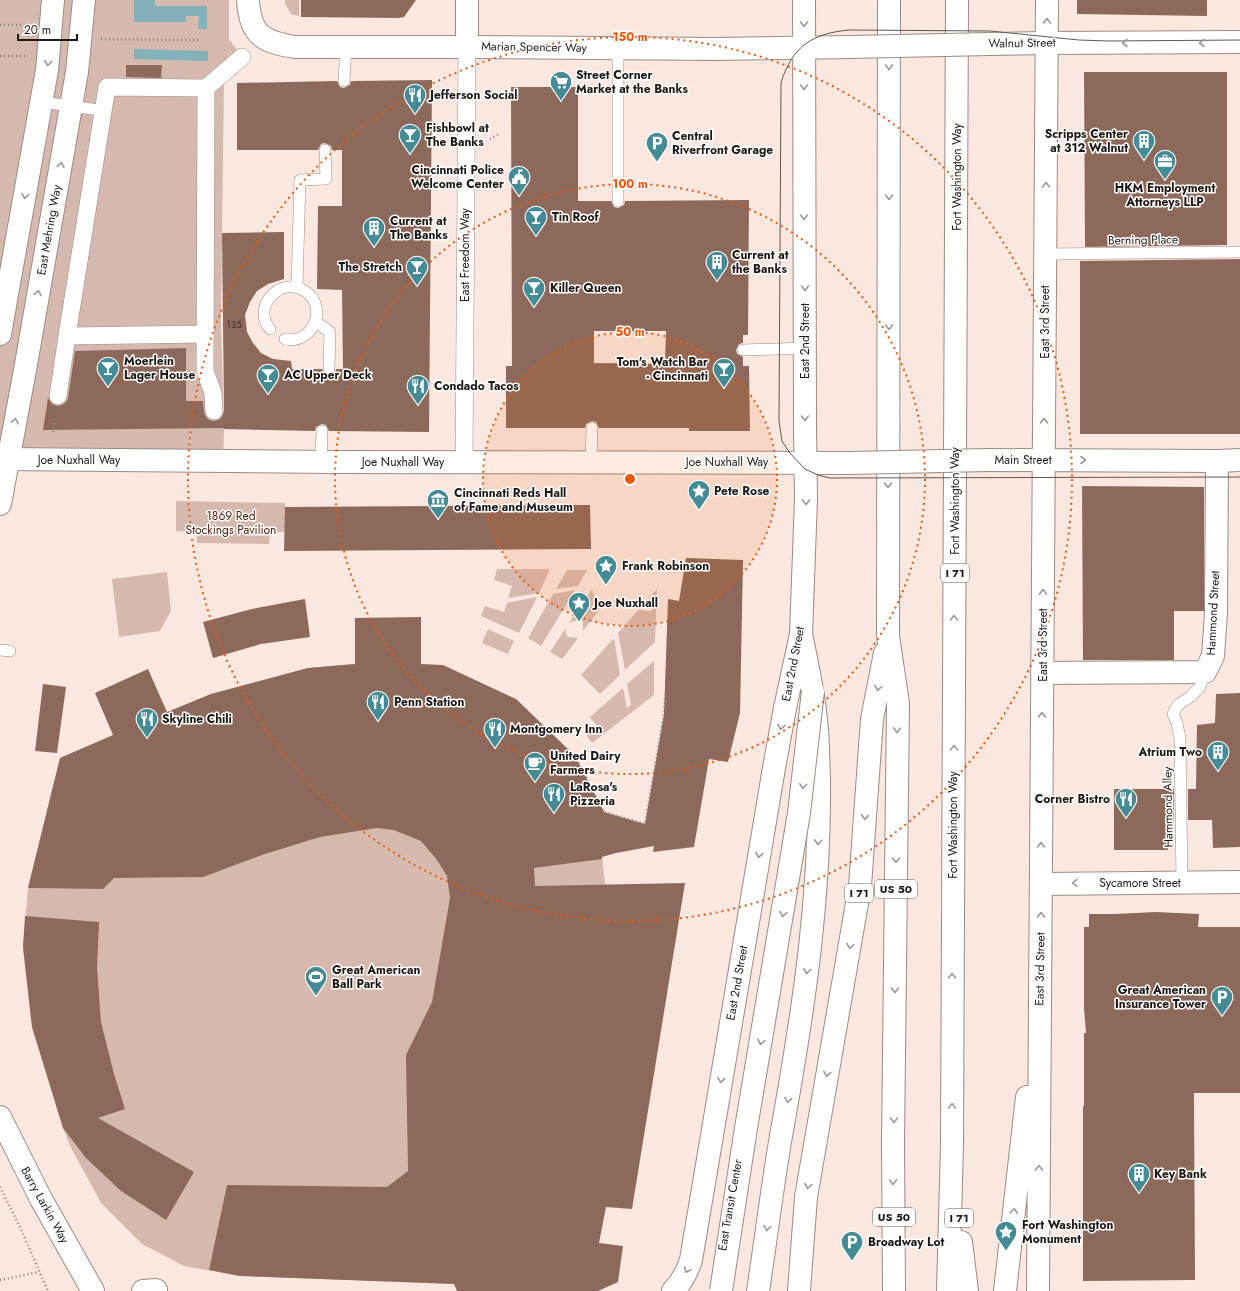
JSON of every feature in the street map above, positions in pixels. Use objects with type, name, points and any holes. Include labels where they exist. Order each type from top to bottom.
[{"type":"main road","points":[[0,334],[47,70],[53,0]]},
{"type":"main road","name":"East Mehring Way","points":[[4,459],[25,370],[77,72],[84,0]]},
{"type":"main road","name":"Marian Spencer Way","points":[[248,0],[249,13],[254,29],[265,39],[276,44],[295,47],[467,46],[804,48]]},
{"type":"main road","name":"East Freedom Way","points":[[467,0],[467,46]]},
{"type":"main road","name":"East 2nd Street","points":[[673,1291],[684,1277],[691,1260],[774,768],[801,634],[806,499],[804,0]]},
{"type":"main road","name":"I 71","points":[[800,1291],[806,1196],[860,886],[872,719],[888,636],[889,0]]},
{"type":"main road","name":"Fort Washington Way","points":[[952,1145],[957,0]]},
{"type":"main road","name":"East 3rd Street","points":[[1038,1291],[1047,0]]},
{"type":"main road","name":"Walnut Street","points":[[804,48],[1047,43],[1240,42]]},
{"type":"main road","points":[[0,504],[4,459]]},
{"type":"main road","name":"Joe Nuxhall Way","points":[[4,459],[321,462],[806,463]]},
{"type":"main road","name":"Main Street","points":[[806,463],[989,460],[1240,460]]},
{"type":"main road","name":"Hammond Street","points":[[1042,673],[1205,672],[1213,656],[1216,613],[1217,461]]},
{"type":"main road","points":[[758,1291],[803,1005],[813,922],[818,836],[818,749],[813,691],[801,634]]},
{"type":"main road","name":"US 50","points":[[888,636],[898,702],[893,1143],[894,1291]]},
{"type":"main road","points":[[722,1291],[744,1143],[799,813],[813,691]]},
{"type":"main road","name":"Sycamore Street","points":[[1041,884],[1240,882]]},
{"type":"main road","points":[[1005,1291],[1040,982]]},
{"type":"main road","name":"Barry Larkin Way","points":[[0,1117],[41,1199],[93,1291]]},
{"type":"main road","points":[[948,1291],[952,1145]]},
{"type":"main road","name":"I 71","points":[[952,1145],[967,1291]]},
{"type":"main road","points":[[143,1291],[156,1290]]},
{"type":"street","name":"East Freedom Way","points":[[464,462],[467,46]]},
{"type":"street","points":[[58,396],[107,87],[206,88],[242,57]]},
{"type":"street","points":[[206,88],[205,371],[213,393],[214,411]]},
{"type":"street","points":[[67,336],[206,334]]},
{"type":"lane","points":[[344,81],[346,47]]},
{"type":"lane","points":[[618,48],[618,201]]},
{"type":"lane","points":[[41,102],[99,110]]},
{"type":"lane","points":[[297,287],[300,180],[326,179],[325,150]]},
{"type":"lane","name":"Berning Place","points":[[1046,254],[1240,252]]},
{"type":"lane","points":[[270,329],[265,318],[264,309],[272,294],[288,286],[305,290],[312,296],[316,304],[318,313],[316,322],[312,330],[305,336],[297,339],[285,339]]},
{"type":"lane","points":[[316,322],[330,332],[329,369]]},
{"type":"lane","points":[[743,350],[805,348]]},
{"type":"lane","points":[[592,428],[592,462]]},
{"type":"lane","points":[[321,462],[322,431]]},
{"type":"lane","name":"Hammond Alley","points":[[1182,883],[1180,739],[1178,723],[1173,714],[1178,705],[1191,696],[1200,687],[1205,672]]},
{"type":"lane","name":"East Transit Center","points":[[722,1291],[734,1259],[757,1122]]},
{"type":"path","points":[[0,25],[30,25]]},
{"type":"path","points":[[97,39],[198,40]]},
{"type":"path","points":[[0,56],[27,56]]},
{"type":"path","points":[[490,139],[499,134]]},
{"type":"path","points":[[575,756],[604,812],[645,824],[664,714],[665,695]]},
{"type":"path","points":[[0,1187],[20,1227],[48,1291]]},
{"type":"path","points":[[0,1280],[39,1272]]},
{"type":"green space","points":[[0,0],[229,0],[229,39],[237,50],[237,75],[224,75],[221,324],[224,429],[223,461],[0,458]]},
{"type":"green space","points":[[285,0],[299,0],[299,16],[291,14],[285,4]]},
{"type":"green space","name":"1869 Red Stockings Pavilion","points":[[176,501],[285,503],[285,532],[270,532],[269,544],[197,543],[197,532],[176,531]]},
{"type":"green space","points":[[497,569],[550,569],[539,593],[508,598],[512,586],[494,580]]},
{"type":"green space","points":[[567,570],[587,570],[578,586],[556,589]]},
{"type":"green space","points":[[167,572],[171,611],[160,631],[119,637],[112,579]]},
{"type":"green space","points":[[592,589],[599,601],[605,602],[583,631],[583,622],[581,620],[569,623]]},
{"type":"green space","points":[[657,589],[655,642],[625,670],[618,633],[639,609],[651,611],[654,603],[649,598]]},
{"type":"green space","points":[[575,590],[541,646],[528,638],[553,594]]},
{"type":"green space","points":[[537,597],[519,633],[481,616],[485,606],[504,612],[507,603]]},
{"type":"green space","points":[[566,628],[566,634],[568,637],[578,638],[562,659],[550,652]]},
{"type":"green space","points":[[488,629],[514,641],[508,654],[482,643]]},
{"type":"green space","points":[[614,638],[620,675],[600,694],[581,675]]},
{"type":"green space","points":[[654,661],[654,695],[592,743],[587,736],[597,726],[590,717],[623,688],[627,708],[631,705],[627,684]]},
{"type":"green space","name":"Great American Ball Park","points":[[377,662],[516,699],[575,756],[604,812],[602,857],[606,891],[483,1270],[454,1284],[240,1276],[184,1266],[142,1244],[101,1203],[70,1146],[32,1027],[23,947],[28,888],[60,758],[211,694],[308,668]]},
{"type":"water","points":[[134,0],[155,0],[155,6],[207,6],[207,29],[198,29],[199,16],[186,16],[186,22],[134,22]]},
{"type":"water","points":[[134,49],[208,51],[208,61],[134,59]]},
{"type":"building","points":[[301,0],[416,0],[404,17],[399,18],[301,17]]},
{"type":"building","points":[[1077,0],[1207,0],[1207,16],[1077,14]]},
{"type":"building","points":[[126,65],[162,65],[161,78],[126,77]]},
{"type":"building","name":"Scripps Center at 312 Walnut","points":[[1084,72],[1227,72],[1227,245],[1085,247]]},
{"type":"building","points":[[432,80],[429,432],[329,431],[326,425],[322,424],[316,427],[315,431],[224,428],[43,430],[48,398],[52,404],[57,406],[62,405],[68,398],[75,351],[186,348],[186,401],[203,401],[206,417],[209,420],[214,421],[220,419],[224,410],[222,233],[284,232],[284,279],[268,284],[257,291],[250,302],[245,315],[247,332],[261,353],[273,359],[291,361],[292,369],[322,369],[325,375],[329,376],[335,373],[336,369],[343,369],[342,290],[317,289],[318,206],[342,206],[342,150],[332,150],[331,146],[325,143],[321,144],[318,150],[237,150],[237,83],[337,81],[340,87],[344,88],[350,85],[351,81]]},
{"type":"building","name":"Current at the Banks","points":[[511,87],[578,87],[578,201],[611,201],[614,207],[618,208],[624,205],[625,201],[749,200],[748,335],[743,335],[743,343],[739,344],[736,350],[737,354],[743,357],[743,366],[749,366],[750,431],[689,431],[689,428],[599,428],[596,422],[592,421],[586,424],[585,428],[506,428],[506,366],[512,366]],"holes":[[[594,331],[666,331],[665,364],[594,363]]]},
{"type":"building","points":[[1240,259],[1240,434],[1080,434],[1080,261]]},
{"type":"building","points":[[1082,486],[1204,487],[1204,611],[1174,611],[1174,660],[1083,660]]},
{"type":"building","name":"Cincinnati Reds Hall of Fame and Museum","points":[[590,505],[591,549],[284,551],[285,507]]},
{"type":"building","points":[[686,558],[743,560],[740,713],[728,762],[709,759],[694,847],[653,852],[654,846],[616,853],[602,857],[602,859],[534,868],[535,886],[685,883],[632,1209],[606,1207],[599,1243],[623,1246],[618,1282],[598,1291],[457,1291],[454,1284],[240,1276],[209,1270],[227,1185],[387,1187],[408,1171],[406,1055],[432,1002],[450,898],[447,876],[437,860],[421,841],[394,830],[377,828],[320,837],[265,854],[203,877],[114,878],[103,889],[28,888],[60,758],[113,735],[95,693],[148,669],[167,712],[211,694],[308,668],[355,664],[355,618],[421,617],[421,664],[443,665],[516,699],[575,756],[604,812],[645,824],[664,714],[668,599],[679,601]]},
{"type":"building","points":[[305,599],[310,637],[261,644],[213,658],[203,622],[252,609]]},
{"type":"building","points":[[43,684],[66,687],[57,753],[35,751]]},
{"type":"building","name":"Atrium Two","points":[[1240,693],[1240,847],[1213,848],[1212,820],[1188,820],[1188,789],[1196,789],[1197,725],[1215,723],[1216,694]]},
{"type":"building","points":[[1114,789],[1174,789],[1174,821],[1168,821],[1168,850],[1114,850]]},
{"type":"building","points":[[1156,912],[1199,914],[1198,927],[1240,927],[1240,1093],[1194,1093],[1195,1280],[1083,1281],[1083,1106],[1084,1033],[1086,1033],[1084,1008],[1084,927],[1089,927],[1089,914]]},
{"type":"building","points":[[25,916],[99,922],[97,968],[101,1022],[114,1074],[125,1109],[98,1118],[194,1172],[166,1220],[121,1191],[86,1158],[63,1128],[32,1027],[23,947]]},
{"type":"tram line","points":[[1240,40],[1109,41],[1079,40],[990,31],[850,30],[825,34],[806,44],[791,60],[781,83],[779,421],[782,441],[789,452],[805,469],[818,475],[830,478],[1240,477]]},
{"type":"place","name":"Street Corner Market at the Banks","points":[[561,102]]},
{"type":"place","name":"Jefferson Social","points":[[415,114]]},
{"type":"place","name":"Fishbowl at The Banks","points":[[410,154]]},
{"type":"place","name":"Scripps Center at 312 Walnut","points":[[1144,160]]},
{"type":"place","name":"Central Riverfront Garage","points":[[657,162]]},
{"type":"place","name":"HKM Employment Attorneys LLP","points":[[1165,180]]},
{"type":"place","name":"Cincinnati Police Welcome Center","points":[[519,196]]},
{"type":"place","name":"Tin Roof","points":[[536,236]]},
{"type":"place","name":"Current at The Banks","points":[[374,248]]},
{"type":"place","name":"Current at the Banks","points":[[717,282]]},
{"type":"place","name":"The Stretch","points":[[417,286]]},
{"type":"place","name":"Killer Queen","points":[[534,308]]},
{"type":"place","name":"Moerlein Lager House","points":[[108,388]]},
{"type":"place","name":"Tom's Watch Bar - Cincinnati","points":[[724,388]]},
{"type":"place","name":"AC Upper Deck","points":[[268,394]]},
{"type":"place","name":"Condado Tacos","points":[[418,406]]},
{"type":"place","name":"Pete Rose","points":[[699,510]]},
{"type":"place","name":"Cincinnati Reds Hall of Fame and Museum","points":[[438,520]]},
{"type":"place","name":"Frank Robinson","points":[[606,586]]},
{"type":"place","name":"Joe Nuxhall","points":[[579,622]]},
{"type":"place","name":"Penn Station","points":[[378,722]]},
{"type":"place","name":"Skyline Chili","points":[[147,738]]},
{"type":"place","name":"Montgomery Inn","points":[[495,748]]},
{"type":"place","name":"Atrium Two","points":[[1218,772]]},
{"type":"place","name":"United Dairy Farmers","points":[[535,782]]},
{"type":"place","name":"LaRosa's Pizzeria","points":[[554,814]]},
{"type":"place","name":"Corner Bistro","points":[[1126,818]]},
{"type":"place","name":"Great American Ball Park","points":[[316,996]]},
{"type":"place","name":"Great American Insurance Tower","points":[[1222,1016]]},
{"type":"place","name":"Key Bank","points":[[1139,1194]]},
{"type":"place","name":"Fort Washington Monument","points":[[1006,1252]]},
{"type":"place","name":"Broadway Lot","points":[[852,1262]]}]
